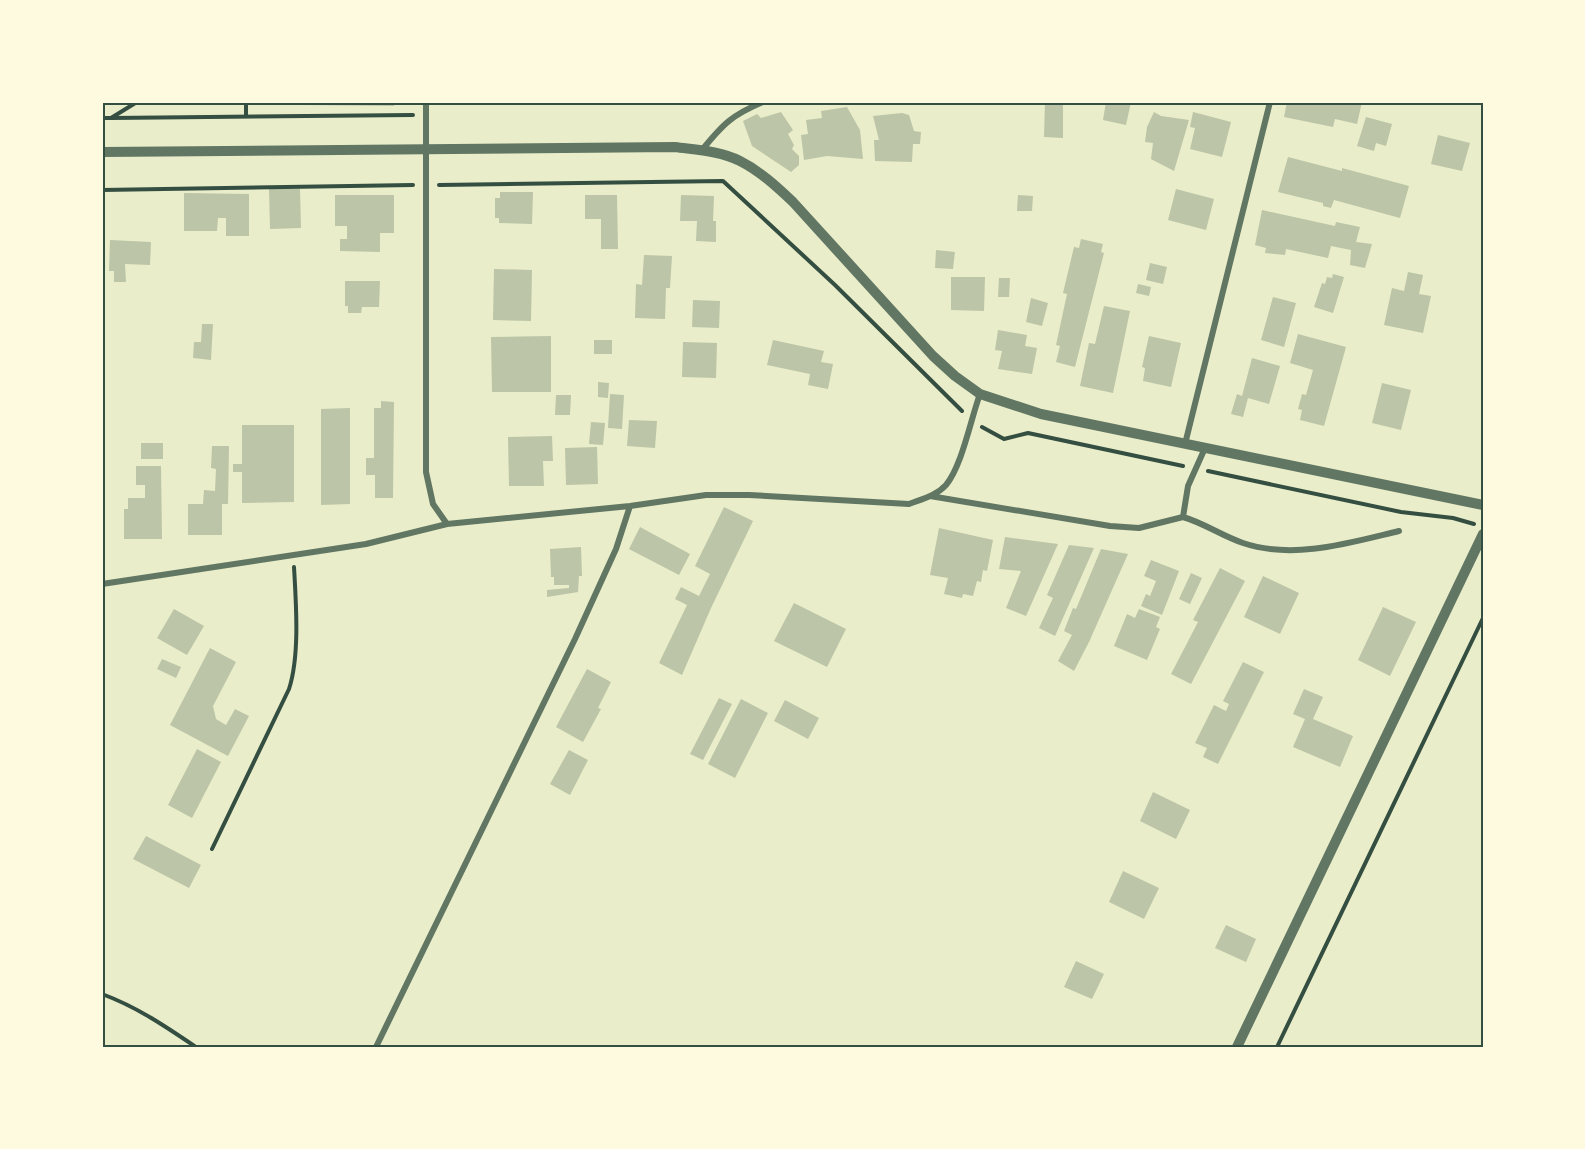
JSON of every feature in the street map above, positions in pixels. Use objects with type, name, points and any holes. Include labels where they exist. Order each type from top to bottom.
[{"type":"street","points":[[426,102],[426,472],[433,504],[447,524]]},
{"type":"street","points":[[702,150],[719,129],[738,113],[763,102]]},
{"type":"street","points":[[1185,444],[1270,102]]},
{"type":"street","points":[[102,152],[675,147],[702,150],[741,161],[769,180],[793,202],[933,356],[980,394],[1041,414],[1483,505]]},
{"type":"street","points":[[102,584],[366,544],[447,524],[630,506],[706,495],[748,495],[909,504],[930,496],[945,486],[954,472],[980,394]]},
{"type":"street","points":[[1182,517],[1188,486],[1205,448]]},
{"type":"street","points":[[930,496],[1110,526],[1139,528],[1182,517],[1204,524],[1244,543],[1278,549],[1317,549],[1399,531]]},
{"type":"street","points":[[376,1047],[575,639],[616,549],[630,506]]},
{"type":"street","points":[[1237,1047],[1483,534]]},
{"type":"path","points":[[111,118],[137,102]]},
{"type":"path","points":[[246,102],[246,116]]},
{"type":"path","points":[[102,118],[426,115]]},
{"type":"path","points":[[102,190],[723,181],[835,285],[971,420],[995,436],[1004,439],[1028,434],[1401,512],[1453,518],[1483,526]]},
{"type":"path","points":[[212,849],[289,688],[294,672],[296,595],[293,554]]},
{"type":"path","points":[[1276,1047],[1483,618]]},
{"type":"path","points":[[102,994],[132,1006],[196,1047]]},
{"type":"building","points":[[302,102],[394,102],[394,106],[302,105]]},
{"type":"building","points":[[1045,102],[1063,102],[1063,138],[1044,137]]},
{"type":"building","points":[[1106,102],[1131,102],[1126,125],[1103,120]]},
{"type":"building","points":[[1287,102],[1362,102],[1357,124],[1335,119],[1333,127],[1284,117]]},
{"type":"building","points":[[847,107],[860,130],[863,159],[827,156],[804,160],[801,135],[808,134],[806,120],[822,118],[821,111]]},
{"type":"building","points":[[781,112],[793,130],[788,134],[794,145],[792,149],[799,156],[799,165],[791,172],[752,146],[743,121],[757,114],[761,118]]},
{"type":"building","points":[[1154,112],[1161,116],[1189,120],[1174,171],[1151,159],[1153,143],[1145,142],[1147,127]]},
{"type":"building","points":[[1193,112],[1231,122],[1222,157],[1190,149],[1195,128],[1190,127]]},
{"type":"building","points":[[902,113],[909,115],[914,131],[921,132],[920,144],[913,144],[912,162],[875,161],[874,140],[879,140],[873,116]]},
{"type":"building","points":[[1366,117],[1392,124],[1386,146],[1376,143],[1374,151],[1357,146]]},
{"type":"building","points":[[1438,135],[1470,143],[1462,171],[1431,164]]},
{"type":"building","points":[[1288,157],[1342,171],[1342,168],[1409,186],[1400,218],[1334,200],[1331,208],[1323,206],[1323,203],[1278,192]]},
{"type":"building","points":[[269,189],[300,189],[301,228],[270,229]]},
{"type":"building","points":[[1176,189],[1214,199],[1206,230],[1168,220]]},
{"type":"building","points":[[500,192],[533,192],[532,224],[499,223],[499,218],[495,218],[495,198],[500,198]]},
{"type":"building","points":[[184,193],[249,194],[249,236],[226,236],[226,218],[218,218],[217,231],[184,231]]},
{"type":"building","points":[[335,195],[394,195],[394,233],[380,233],[380,252],[340,251],[340,239],[347,239],[347,226],[335,226]]},
{"type":"building","points":[[585,195],[617,195],[618,249],[601,249],[601,219],[585,219]]},
{"type":"building","points":[[681,195],[714,196],[713,221],[716,221],[716,242],[696,241],[697,221],[680,221]]},
{"type":"building","points":[[1018,195],[1033,196],[1032,211],[1017,211]]},
{"type":"building","points":[[1262,210],[1335,226],[1336,222],[1360,227],[1356,242],[1372,244],[1365,268],[1350,265],[1351,250],[1331,246],[1328,258],[1286,249],[1285,255],[1265,253],[1266,248],[1255,245]]},
{"type":"building","points":[[1081,239],[1103,244],[1101,252],[1104,253],[1075,367],[1056,362],[1060,346],[1056,345],[1067,294],[1063,293],[1074,247],[1079,248]]},
{"type":"building","points":[[110,240],[151,242],[150,265],[125,264],[126,282],[114,282],[114,271],[109,271]]},
{"type":"building","points":[[936,250],[955,252],[953,269],[935,268]]},
{"type":"building","points":[[644,255],[672,256],[670,288],[666,288],[665,319],[635,318],[636,284],[642,285]]},
{"type":"building","points":[[1150,263],[1167,267],[1163,284],[1146,280]]},
{"type":"building","points":[[494,269],[532,270],[531,321],[493,320]]},
{"type":"building","points":[[1408,272],[1423,275],[1419,294],[1431,296],[1423,333],[1384,325],[1392,288],[1404,291]]},
{"type":"building","points":[[1333,274],[1344,277],[1333,313],[1314,307],[1322,283],[1325,284],[1327,277],[1332,278]]},
{"type":"building","points":[[951,277],[985,277],[984,311],[951,310]]},
{"type":"building","points":[[999,278],[1010,278],[1009,297],[998,297]]},
{"type":"building","points":[[345,281],[380,281],[379,307],[362,307],[361,313],[348,313],[348,306],[345,306]]},
{"type":"building","points":[[1138,284],[1151,287],[1149,296],[1136,293]]},
{"type":"building","points":[[1273,297],[1296,303],[1284,347],[1261,340]]},
{"type":"building","points":[[1031,298],[1048,303],[1042,326],[1026,322]]},
{"type":"building","points":[[693,300],[720,301],[719,328],[692,327]]},
{"type":"building","points":[[1104,306],[1130,311],[1113,393],[1080,386],[1089,343],[1095,344]]},
{"type":"building","points":[[202,324],[213,324],[211,360],[193,358],[194,342],[201,342]]},
{"type":"building","points":[[998,330],[1027,335],[1025,346],[1037,348],[1032,374],[998,369],[1002,351],[995,350]]},
{"type":"building","points":[[1298,334],[1346,347],[1324,426],[1300,420],[1302,410],[1298,409],[1302,394],[1306,395],[1313,370],[1290,363]]},
{"type":"building","points":[[551,336],[551,392],[492,392],[491,337]]},
{"type":"building","points":[[1149,336],[1181,343],[1171,387],[1143,381],[1145,368],[1142,367]]},
{"type":"building","points":[[594,340],[612,340],[612,354],[594,354]]},
{"type":"building","points":[[773,340],[824,351],[821,362],[833,364],[828,389],[808,385],[810,374],[767,365]]},
{"type":"building","points":[[683,342],[717,343],[716,378],[682,377]]},
{"type":"building","points":[[1252,358],[1280,366],[1269,404],[1248,398],[1243,417],[1231,414],[1237,394],[1242,396]]},
{"type":"building","points":[[598,382],[609,383],[608,398],[598,397]]},
{"type":"building","points":[[1382,383],[1411,390],[1401,430],[1372,423]]},
{"type":"building","points":[[610,394],[624,395],[622,429],[608,428]]},
{"type":"building","points":[[556,395],[571,395],[570,415],[555,415]]},
{"type":"building","points":[[381,401],[394,402],[393,498],[375,498],[375,475],[366,475],[366,458],[374,458],[374,408],[381,408]]},
{"type":"building","points":[[350,408],[350,504],[321,505],[321,409]]},
{"type":"building","points":[[629,420],[657,421],[655,448],[627,446]]},
{"type":"building","points":[[591,422],[605,423],[603,445],[589,444]]},
{"type":"building","points":[[242,425],[294,425],[294,502],[242,503],[242,472],[233,472],[233,464],[242,464]]},
{"type":"building","points":[[552,436],[553,461],[543,461],[544,486],[509,486],[508,437]]},
{"type":"building","points":[[141,443],[163,443],[163,459],[141,459]]},
{"type":"building","points":[[212,446],[229,446],[228,504],[222,504],[222,535],[188,535],[188,504],[203,504],[204,490],[215,491],[216,469],[211,468]]},
{"type":"building","points":[[597,447],[598,484],[566,485],[565,448]]},
{"type":"building","points":[[136,466],[161,466],[162,539],[124,539],[124,509],[128,509],[128,498],[145,498],[145,485],[136,485]]},
{"type":"building","points":[[724,507],[753,521],[682,675],[659,663],[687,605],[675,599],[681,587],[699,596],[710,574],[695,566]]},
{"type":"building","points":[[640,527],[690,554],[679,575],[629,549]]},
{"type":"building","points":[[939,528],[993,540],[987,571],[983,570],[981,582],[977,581],[973,596],[963,594],[962,598],[944,594],[948,578],[930,575]]},
{"type":"building","points":[[1005,537],[1058,544],[1026,616],[1006,608],[1021,571],[999,569]]},
{"type":"building","points":[[1069,545],[1094,548],[1055,636],[1039,628],[1053,598],[1047,595]]},
{"type":"building","points":[[581,547],[582,576],[579,576],[578,592],[547,597],[547,590],[569,588],[569,585],[554,585],[554,577],[551,577],[550,549]]},
{"type":"building","points":[[1101,549],[1128,554],[1074,671],[1058,661],[1072,635],[1064,631],[1073,608],[1076,609]]},
{"type":"building","points":[[1151,560],[1179,571],[1162,615],[1141,606],[1146,594],[1150,596],[1156,581],[1144,576]]},
{"type":"building","points":[[1220,568],[1245,581],[1191,684],[1171,674],[1198,622],[1193,620]]},
{"type":"building","points":[[1191,573],[1202,578],[1190,604],[1179,599]]},
{"type":"building","points":[[1263,576],[1299,593],[1280,634],[1244,617]]},
{"type":"building","points":[[794,603],[846,629],[827,667],[774,641]]},
{"type":"building","points":[[1383,607],[1416,622],[1390,676],[1358,660]]},
{"type":"building","points":[[174,609],[204,626],[187,655],[157,638]]},
{"type":"building","points":[[1139,609],[1160,617],[1156,627],[1160,629],[1147,660],[1114,646],[1127,614],[1135,618]]},
{"type":"building","points":[[210,648],[236,662],[213,706],[216,719],[226,725],[235,709],[249,716],[228,756],[170,725]]},
{"type":"building","points":[[162,659],[181,667],[176,678],[157,669]]},
{"type":"building","points":[[1243,662],[1264,672],[1218,764],[1203,757],[1207,748],[1195,743],[1214,705],[1226,711],[1229,704],[1223,701]]},
{"type":"building","points":[[587,669],[611,682],[598,708],[601,709],[583,742],[556,727]]},
{"type":"building","points":[[1304,689],[1323,697],[1313,719],[1353,736],[1340,767],[1293,747],[1305,719],[1293,714]]},
{"type":"building","points":[[719,698],[732,704],[703,760],[690,754]]},
{"type":"building","points":[[741,699],[768,713],[735,778],[708,764]]},
{"type":"building","points":[[785,700],[819,718],[808,739],[774,721]]},
{"type":"building","points":[[197,749],[221,762],[192,818],[168,805]]},
{"type":"building","points":[[569,750],[588,760],[570,795],[550,784]]},
{"type":"building","points":[[1153,792],[1190,810],[1176,839],[1140,821]]},
{"type":"building","points":[[146,836],[201,865],[189,888],[133,859]]},
{"type":"building","points":[[1123,871],[1159,888],[1144,919],[1109,902]]},
{"type":"building","points":[[1226,925],[1256,939],[1246,962],[1215,948]]},
{"type":"building","points":[[1076,961],[1104,974],[1092,999],[1064,987]]}]
